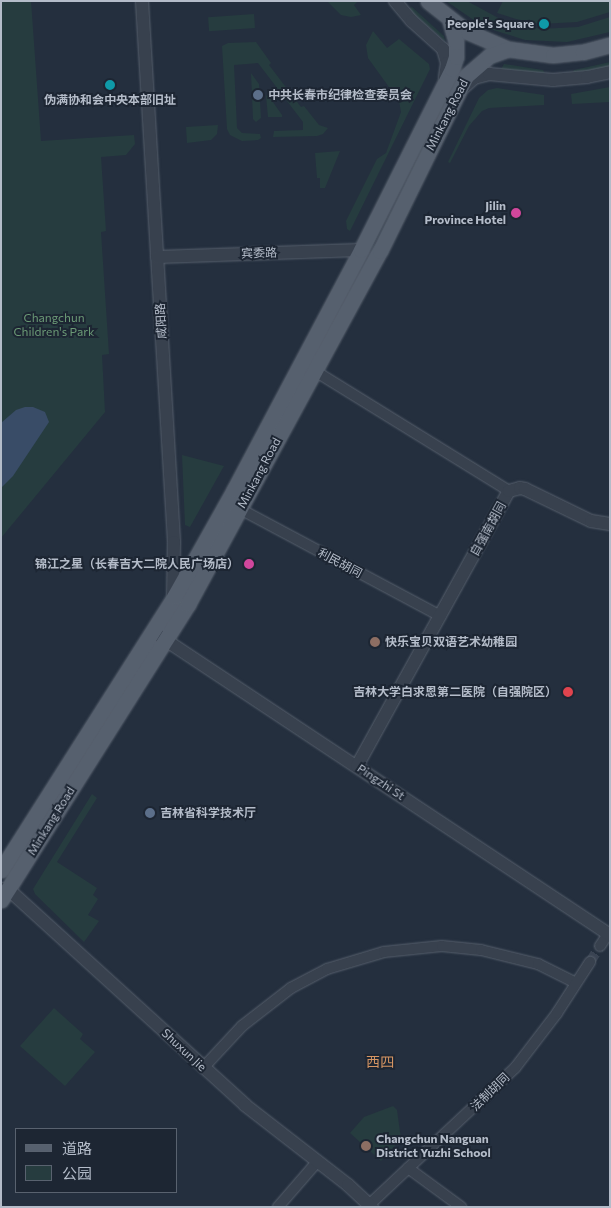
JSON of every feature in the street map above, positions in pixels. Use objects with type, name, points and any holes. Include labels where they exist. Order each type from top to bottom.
[{"type":"main road","points":[[428,1],[450,21],[479,38],[508,49],[553,55],[582,52],[607,46]]},
{"type":"main road","name":"Minkang Road","points":[[1,870],[174,597],[234,490],[361,250],[444,85],[456,56],[455,34],[450,21]]},
{"type":"main road","name":"Minkang Road","points":[[4,893],[166,640],[240,509],[380,251],[466,76],[495,52],[508,49]]},
{"type":"street","name":"咸阳路","points":[[142,1],[174,551],[174,597],[166,640]]},
{"type":"street","points":[[395,1],[412,21],[443,49],[447,63],[444,85]]},
{"type":"street","points":[[459,91],[474,78],[489,74],[553,80],[587,77],[610,72]]},
{"type":"street","name":"宾委路","points":[[157,257],[361,250]]},
{"type":"street","name":"自强南胡同","points":[[315,371],[509,491],[357,766]]},
{"type":"street","points":[[509,491],[520,488],[525,489],[591,521],[610,524]]},
{"type":"street","name":"利民胡同","points":[[240,509],[440,616]]},
{"type":"street","name":"Pingzhi St","points":[[152,631],[609,934]]},
{"type":"street","name":"Shuxun Jie","points":[[4,893],[245,1105],[371,1206]]},
{"type":"street","points":[[600,946],[609,934]]},
{"type":"street","points":[[203,1068],[242,1026],[291,988],[334,967],[384,952],[442,946],[481,950],[538,964],[576,983]]},
{"type":"street","name":"法制胡同","points":[[371,1206],[408,1168],[515,1068],[537,1041],[590,962]]},
{"type":"street","points":[[278,1207],[318,1162]]},
{"type":"street","points":[[408,1168],[461,1207]]},
{"type":"green space","name":"Changchun Children's Park","points":[[1,1],[31,1],[41,141],[134,135],[135,144],[126,155],[101,157],[106,231],[101,232],[109,354],[102,355],[105,412],[1,538]]},
{"type":"green space","points":[[327,1],[358,1],[354,5],[361,15],[351,17],[341,15]]},
{"type":"green space","points":[[446,1],[467,1],[502,20],[540,29],[578,27],[610,17],[610,32],[567,42],[525,40],[484,27]]},
{"type":"green space","points":[[503,1],[610,1],[610,12],[577,22],[540,24],[497,13]]},
{"type":"green space","points":[[412,7],[444,36],[445,41],[408,9]]},
{"type":"green space","points":[[254,14],[255,28],[209,31],[208,17]]},
{"type":"green space","points":[[373,31],[387,48],[399,39],[429,64],[430,69],[350,231],[347,229],[346,221],[377,159],[386,153],[401,112],[399,101],[368,58],[366,45]]},
{"type":"green space","points":[[256,42],[271,63],[269,65],[301,107],[304,106],[319,125],[328,128],[323,134],[317,136],[273,137],[274,131],[303,130],[303,122],[258,63],[234,65],[237,128],[242,133],[260,134],[261,138],[258,140],[242,141],[230,135],[227,129],[222,46],[228,43]]},
{"type":"green space","points":[[610,62],[610,69],[572,74],[574,70]]},
{"type":"green space","points":[[504,64],[543,70],[545,74],[501,69]]},
{"type":"green space","points":[[251,73],[259,84],[261,118],[256,122],[253,119]]},
{"type":"green space","points":[[610,87],[610,102],[572,104],[571,94]]},
{"type":"green space","points":[[497,88],[544,95],[544,105],[489,108],[482,111],[469,126],[450,163],[448,162],[479,98],[488,90]]},
{"type":"green space","points":[[268,95],[282,117],[268,117],[266,96]]},
{"type":"green space","points":[[218,125],[217,134],[211,140],[187,143],[186,127]]},
{"type":"green space","points":[[340,151],[325,188],[320,188],[320,178],[317,178],[315,153]]},
{"type":"green space","points":[[182,455],[224,466],[190,527],[185,525]]},
{"type":"green space","points":[[92,794],[97,798],[57,862],[97,888],[93,895],[98,899],[88,915],[99,921],[84,942],[35,894],[33,889]]},
{"type":"green space","points":[[54,1008],[83,1034],[80,1039],[95,1052],[65,1086],[20,1046]]},
{"type":"green space","points":[[393,1106],[397,1110],[401,1139],[381,1161],[350,1133],[364,1117]]},
{"type":"water","points":[[33,407],[45,412],[49,422],[13,476],[1,488],[1,423],[16,410]]},
{"type":"tunnel","points":[[590,962],[600,946]]},
{"type":"place","name":"People's Square","points":[[544,24]]},
{"type":"place","name":"伪满协和会中央本部旧址","points":[[110,85]]},
{"type":"place","name":"中共长春市纪律检查委员会","points":[[258,95]]},
{"type":"place","name":"Jilin Province Hotel","points":[[516,213]]},
{"type":"place","name":"锦江之星（长春吉大二院人民广场店）","points":[[249,564]]},
{"type":"place","name":"快乐宝贝双语艺术幼稚园","points":[[375,642]]},
{"type":"place","name":"吉林大学白求恩第二医院（自强院区）","points":[[568,692]]},
{"type":"place","name":"吉林省科学技术厅","points":[[150,813]]},
{"type":"place","name":"Changchun Nanguan District Yuzhi School","points":[[366,1146]]},
{"type":"district","name":"西四","points":[[380,1062]]}]
